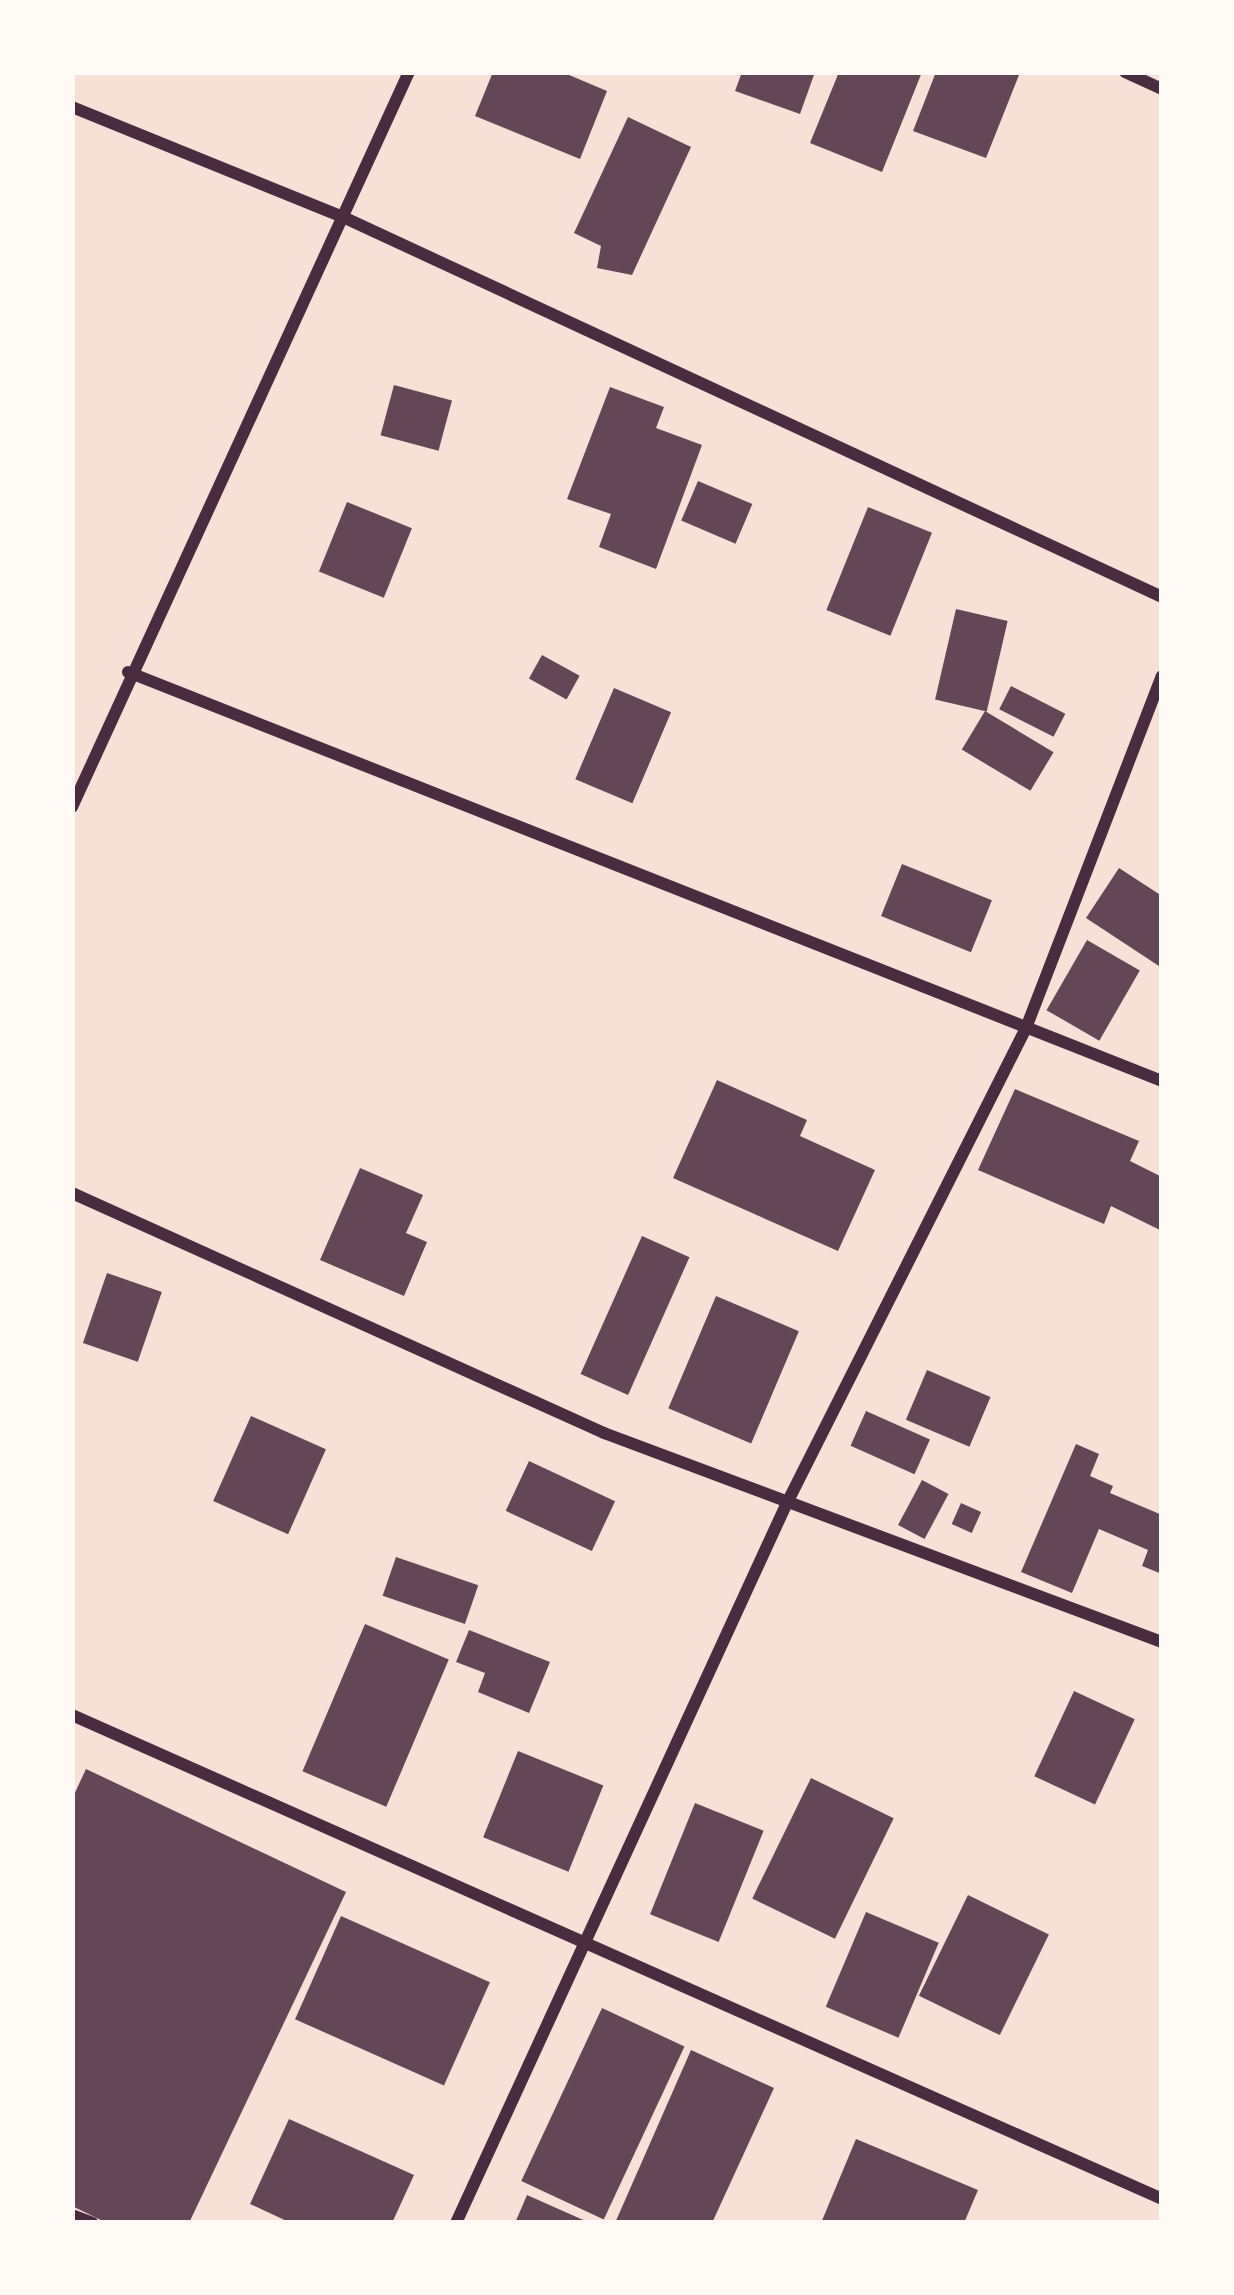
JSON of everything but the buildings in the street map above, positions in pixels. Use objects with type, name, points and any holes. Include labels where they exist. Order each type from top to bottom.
[{"type":"street","points":[[72,808],[128,672],[409,72]]},
{"type":"street","points":[[1125,72],[1162,89]]},
{"type":"street","points":[[72,107],[343,218],[1162,597]]},
{"type":"street","points":[[128,672],[1162,1081]]},
{"type":"street","points":[[456,2223],[590,1945],[786,1505],[1026,1028],[1162,676]]},
{"type":"street","points":[[72,1193],[604,1433],[1162,1642]]},
{"type":"street","points":[[72,1715],[1162,2199]]},
{"type":"street","points":[[72,2215],[93,2223]]}]
